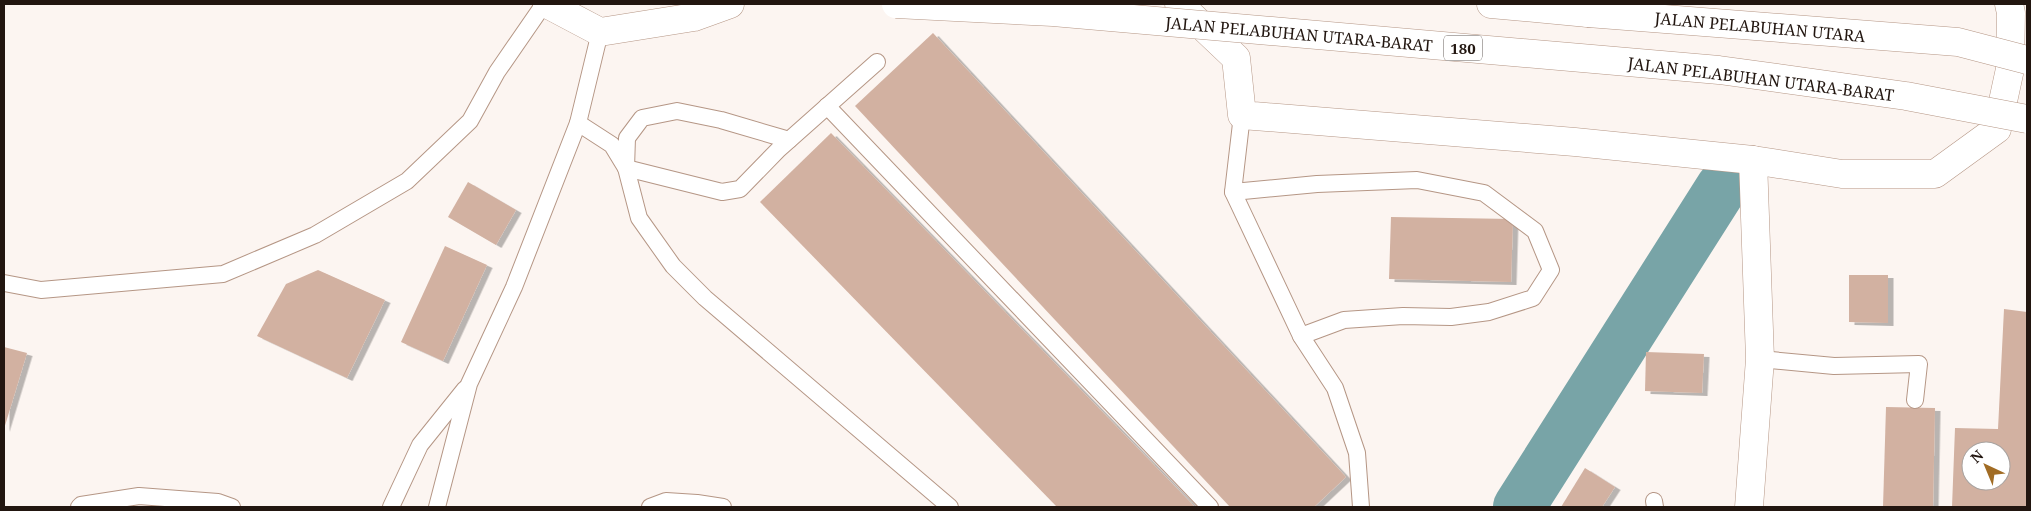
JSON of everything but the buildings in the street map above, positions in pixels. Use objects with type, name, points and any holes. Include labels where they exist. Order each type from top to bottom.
[{"type":"main road","points":[[545,4],[600,32],[694,17],[730,4]]},
{"type":"main road","name":"JALAN PELABUHAN UTARA-BARAT","points":[[896,4],[1053,12],[1719,70],[1906,96],[2027,119]]},
{"type":"main road","points":[[1178,4],[1236,58],[1242,115],[1575,142],[1753,160],[1842,174],[1935,174],[1997,129],[2010,69],[2009,4]]},
{"type":"main road","name":"JALAN PELABUHAN UTARA","points":[[1491,4],[1958,42],[2027,60]]},
{"type":"main road","points":[[1749,507],[1760,359],[1753,160]]},
{"type":"lane","points":[[4,283],[41,290],[223,274],[315,234],[408,181],[470,121],[497,72],[545,4]]},
{"type":"lane","points":[[437,507],[469,384],[514,287],[578,123],[600,32]]},
{"type":"lane","points":[[578,123],[612,145],[626,168],[722,192],[740,189],[789,140],[877,62]]},
{"type":"lane","points":[[827,106],[1210,507]]},
{"type":"lane","points":[[789,140],[722,120],[677,111],[642,118],[627,138],[626,168],[639,218],[673,266],[705,298],[950,507]]},
{"type":"lane","points":[[1242,115],[1233,192],[1301,336],[1335,388],[1357,453],[1361,507]]},
{"type":"lane","points":[[1233,192],[1316,184],[1417,180],[1484,193],[1535,231],[1551,270],[1533,298],[1488,312],[1451,317],[1403,316],[1344,320],[1301,336]]},
{"type":"lane","points":[[1760,359],[1834,366],[1919,364],[1915,400]]},
{"type":"lane","points":[[391,507],[420,445],[469,384]]},
{"type":"lane","points":[[79,507],[81,505],[139,496],[218,502],[232,507]]},
{"type":"lane","points":[[650,507],[666,501],[698,502],[723,507]]},
{"type":"waterway","points":[[1519,507],[1722,187]]}]
